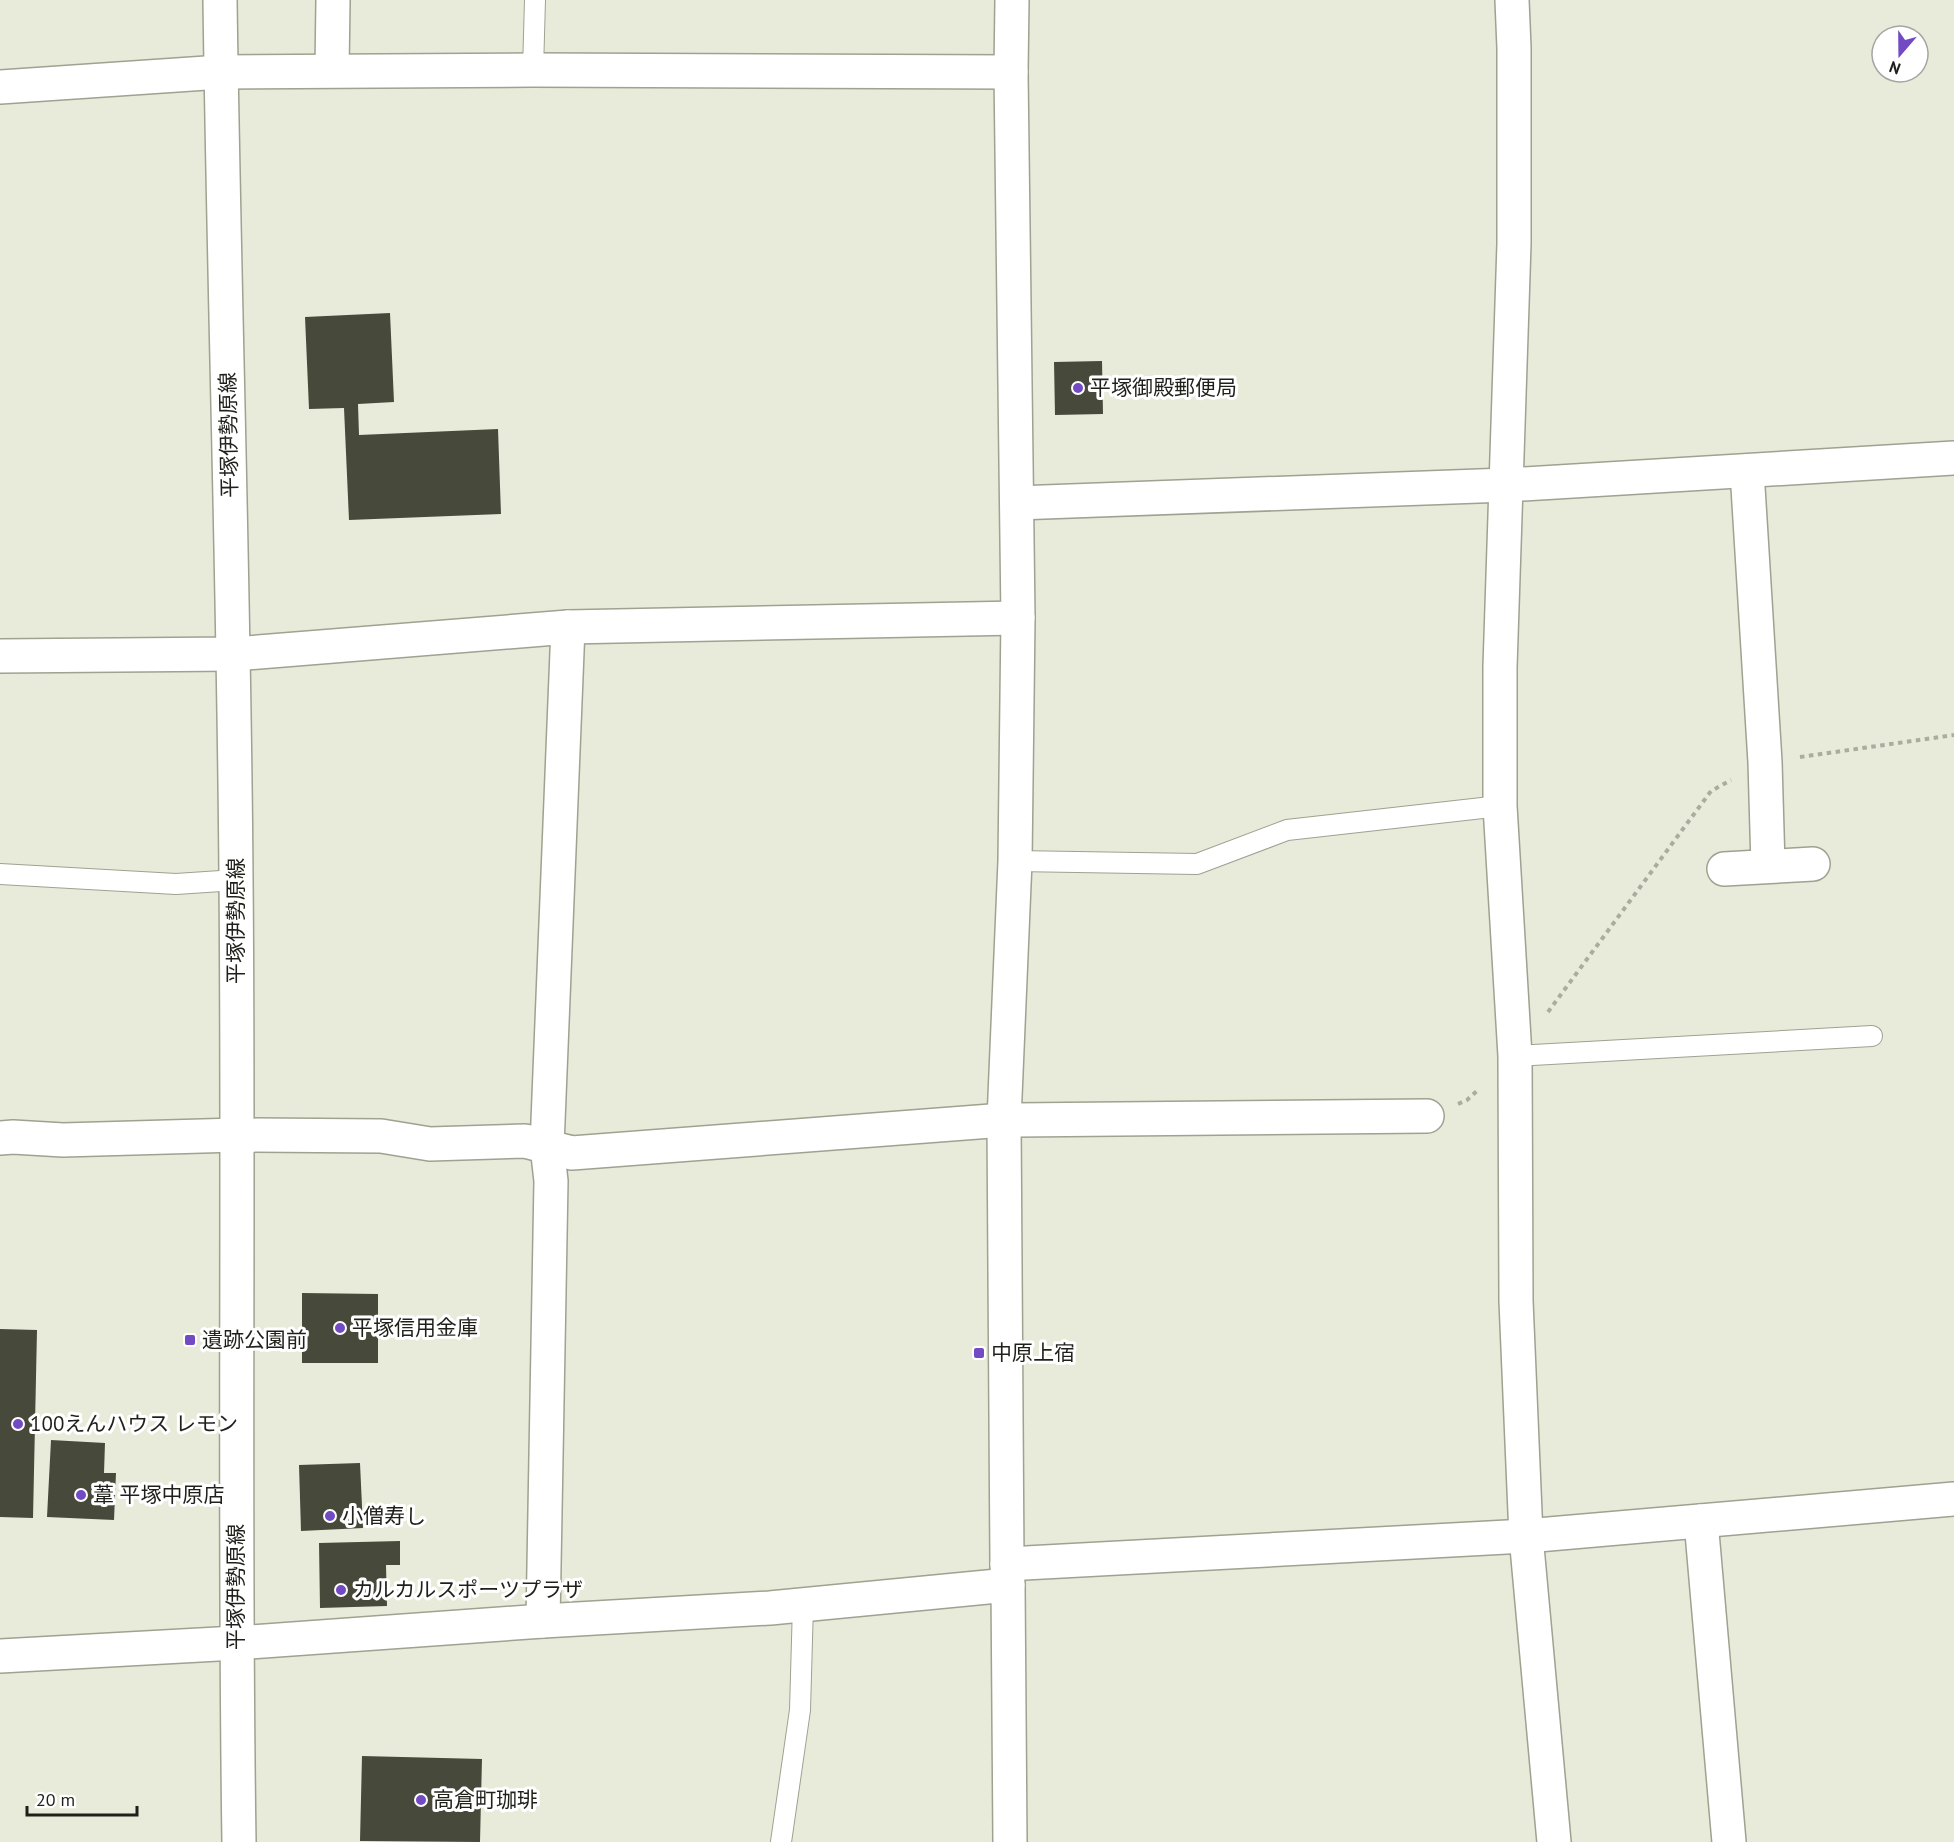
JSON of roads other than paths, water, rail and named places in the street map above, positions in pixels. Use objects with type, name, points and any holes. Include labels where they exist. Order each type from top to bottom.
[{"type":"street","name":"平塚伊勢原線","points":[[220,0],[234,654],[237,1135],[236,1642],[239,1842]]},
{"type":"street","points":[[332,70],[333,0]]},
{"type":"street","points":[[1010,1842],[1004,1120],[1015,861],[1018,618],[1012,0]]},
{"type":"street","points":[[1512,0],[1514,244],[1500,668],[1500,806],[1515,1056],[1516,1301],[1526,1536],[1554,1842]]},
{"type":"street","points":[[0,87],[221,72],[332,70],[1011,72]]},
{"type":"street","points":[[1017,503],[1506,485],[1954,458]]},
{"type":"street","points":[[1747,471],[1765,762],[1768,866]]},
{"type":"street","points":[[0,656],[234,654],[568,627],[1018,618]]},
{"type":"street","points":[[543,1621],[551,1181],[547,1146],[568,627]]},
{"type":"street","points":[[1724,869],[1813,864]]},
{"type":"street","points":[[0,1138],[63,1140],[237,1135],[381,1136],[430,1144],[525,1141],[572,1153],[1004,1120],[1427,1116]]},
{"type":"street","points":[[0,1656],[758,1609],[803,1605],[1007,1575],[1526,1536],[1954,1499]]},
{"type":"street","points":[[1701,1521],[1729,1842]]},
{"type":"lane","points":[[533,70],[535,0]]},
{"type":"lane","points":[[1015,861],[1197,864],[1287,830],[1500,806]]},
{"type":"lane","points":[[0,874],[176,884],[236,880]]},
{"type":"lane","points":[[1515,1056],[1872,1036]]},
{"type":"lane","points":[[782,1842],[800,1710],[803,1605]]},
{"type":"place","name":"平塚御殿郵便局","points":[[1078,388]]},
{"type":"place","name":"平塚信用金庫","points":[[340,1328]]},
{"type":"place","name":"遺跡公園前","points":[[190,1340]]},
{"type":"place","name":"中原上宿","points":[[979,1353]]},
{"type":"place","name":"100えんハウス レモン","points":[[18,1424]]},
{"type":"place","name":"葦 平塚中原店","points":[[81,1495]]},
{"type":"place","name":"小僧寿し","points":[[330,1516]]},
{"type":"place","name":"カルカルスポーツプラザ","points":[[341,1590]]},
{"type":"place","name":"高倉町珈琲","points":[[421,1800]]}]
